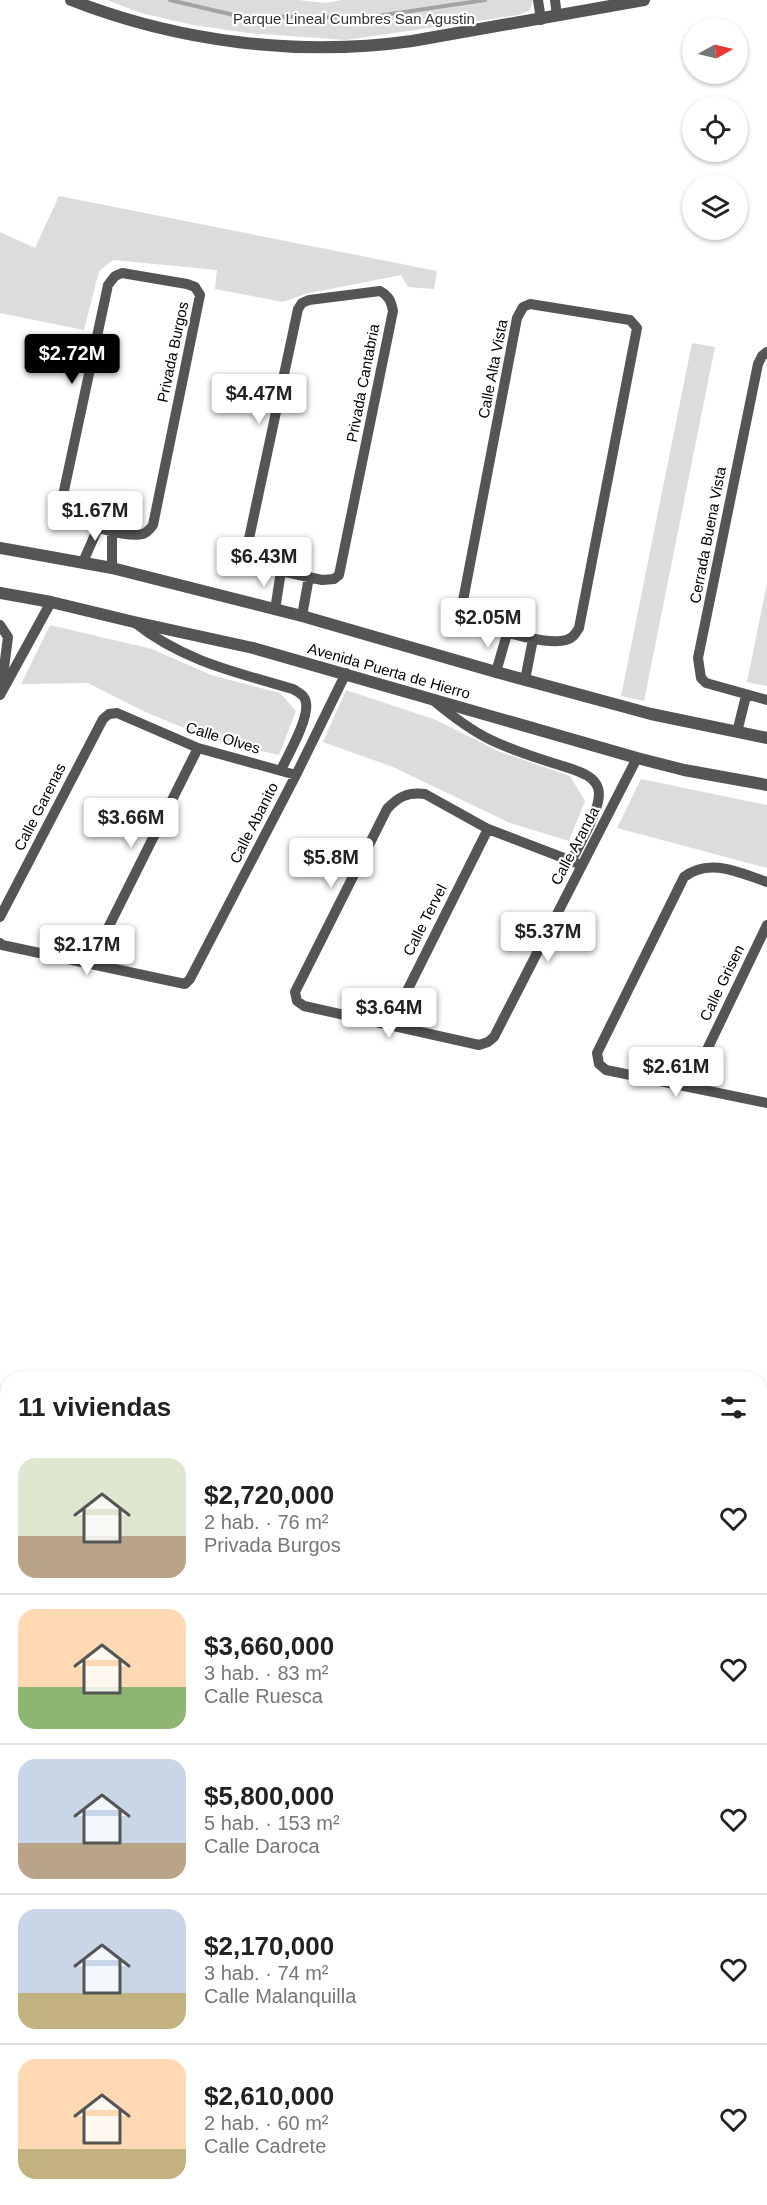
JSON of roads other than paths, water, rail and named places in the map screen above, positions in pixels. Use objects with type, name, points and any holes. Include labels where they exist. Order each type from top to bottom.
[{"type":"street","points":[[71,0],[98,11],[147,25],[208,38],[315,47],[380,45],[541,20],[644,0]]},
{"type":"street","points":[[538,0],[541,20]]},
{"type":"street","points":[[555,0],[557,16]]},
{"type":"street","name":"Privada Burgos","points":[[130,273],[187,284],[195,287],[200,296],[153,525],[145,534],[136,535],[112,531],[98,528],[68,515],[62,500],[108,285],[115,276],[130,273]]},
{"type":"street","name":"Privada Cantabria","points":[[380,291],[387,294],[393,311],[341,570],[334,579],[309,577],[281,572],[253,562],[247,548],[298,309],[302,303],[309,300],[380,291]]},
{"type":"street","name":"Calle Alta Vista","points":[[537,304],[630,320],[634,323],[638,333],[579,628],[573,638],[564,641],[533,639],[507,634],[468,615],[462,606],[517,318],[523,307],[537,304]]},
{"type":"street","name":"Cerrada Buena Vista","points":[[767,352],[758,364],[698,658],[701,678],[706,683],[767,700]]},
{"type":"street","points":[[82,562],[98,528]]},
{"type":"street","points":[[112,531],[112,568]]},
{"type":"street","name":"Avenida Puerta de Hierro","points":[[0,548],[112,568],[302,616],[651,714],[767,738]]},
{"type":"street","points":[[275,610],[281,572]]},
{"type":"street","points":[[302,616],[309,577]]},
{"type":"street","name":"Avenida Puerta de Hierro","points":[[0,593],[51,602],[253,648],[638,758],[684,770],[767,785]]},
{"type":"street","points":[[3,690],[51,602]]},
{"type":"street","name":"Calle Abanito","points":[[134,622],[155,639],[185,655],[293,689],[301,694],[307,705],[304,718],[281,770]]},
{"type":"street","points":[[0,625],[8,637],[3,690]]},
{"type":"street","points":[[496,672],[507,634]]},
{"type":"street","points":[[525,680],[533,639]]},
{"type":"street","name":"Calle Abanito","points":[[91,962],[185,984],[190,979],[346,673]]},
{"type":"street","points":[[737,732],[746,696]]},
{"type":"street","name":"Calle Aranda","points":[[431,698],[489,740],[583,773],[598,786],[597,805],[577,862]]},
{"type":"street","name":"Calle Olves","points":[[110,714],[117,713],[198,748],[296,775]]},
{"type":"street","name":"Calle Garenas","points":[[0,917],[103,719],[110,714]]},
{"type":"street","points":[[0,943],[91,962],[198,748]]},
{"type":"street","name":"Calle Aranda","points":[[390,1025],[479,1045],[488,1042],[494,1036],[577,862],[638,758]]},
{"type":"street","points":[[390,1025],[303,1006],[297,1001],[295,992],[387,809],[402,795],[414,792],[424,794],[488,829],[577,862]]},
{"type":"street","name":"Calle Tervel","points":[[390,1025],[488,829]]},
{"type":"street","points":[[767,882],[722,868],[707,866],[693,869],[684,877],[597,1053],[599,1064],[606,1070],[767,1103]]},
{"type":"street","name":"Calle Grisen","points":[[689,1087],[767,925]]},
{"type":"waterway","points":[[170,0],[238,16],[364,18],[485,0]]},
{"type":"park label","name":"Parque Lineal Cumbres San Agustin","points":[[354,19]]}]
